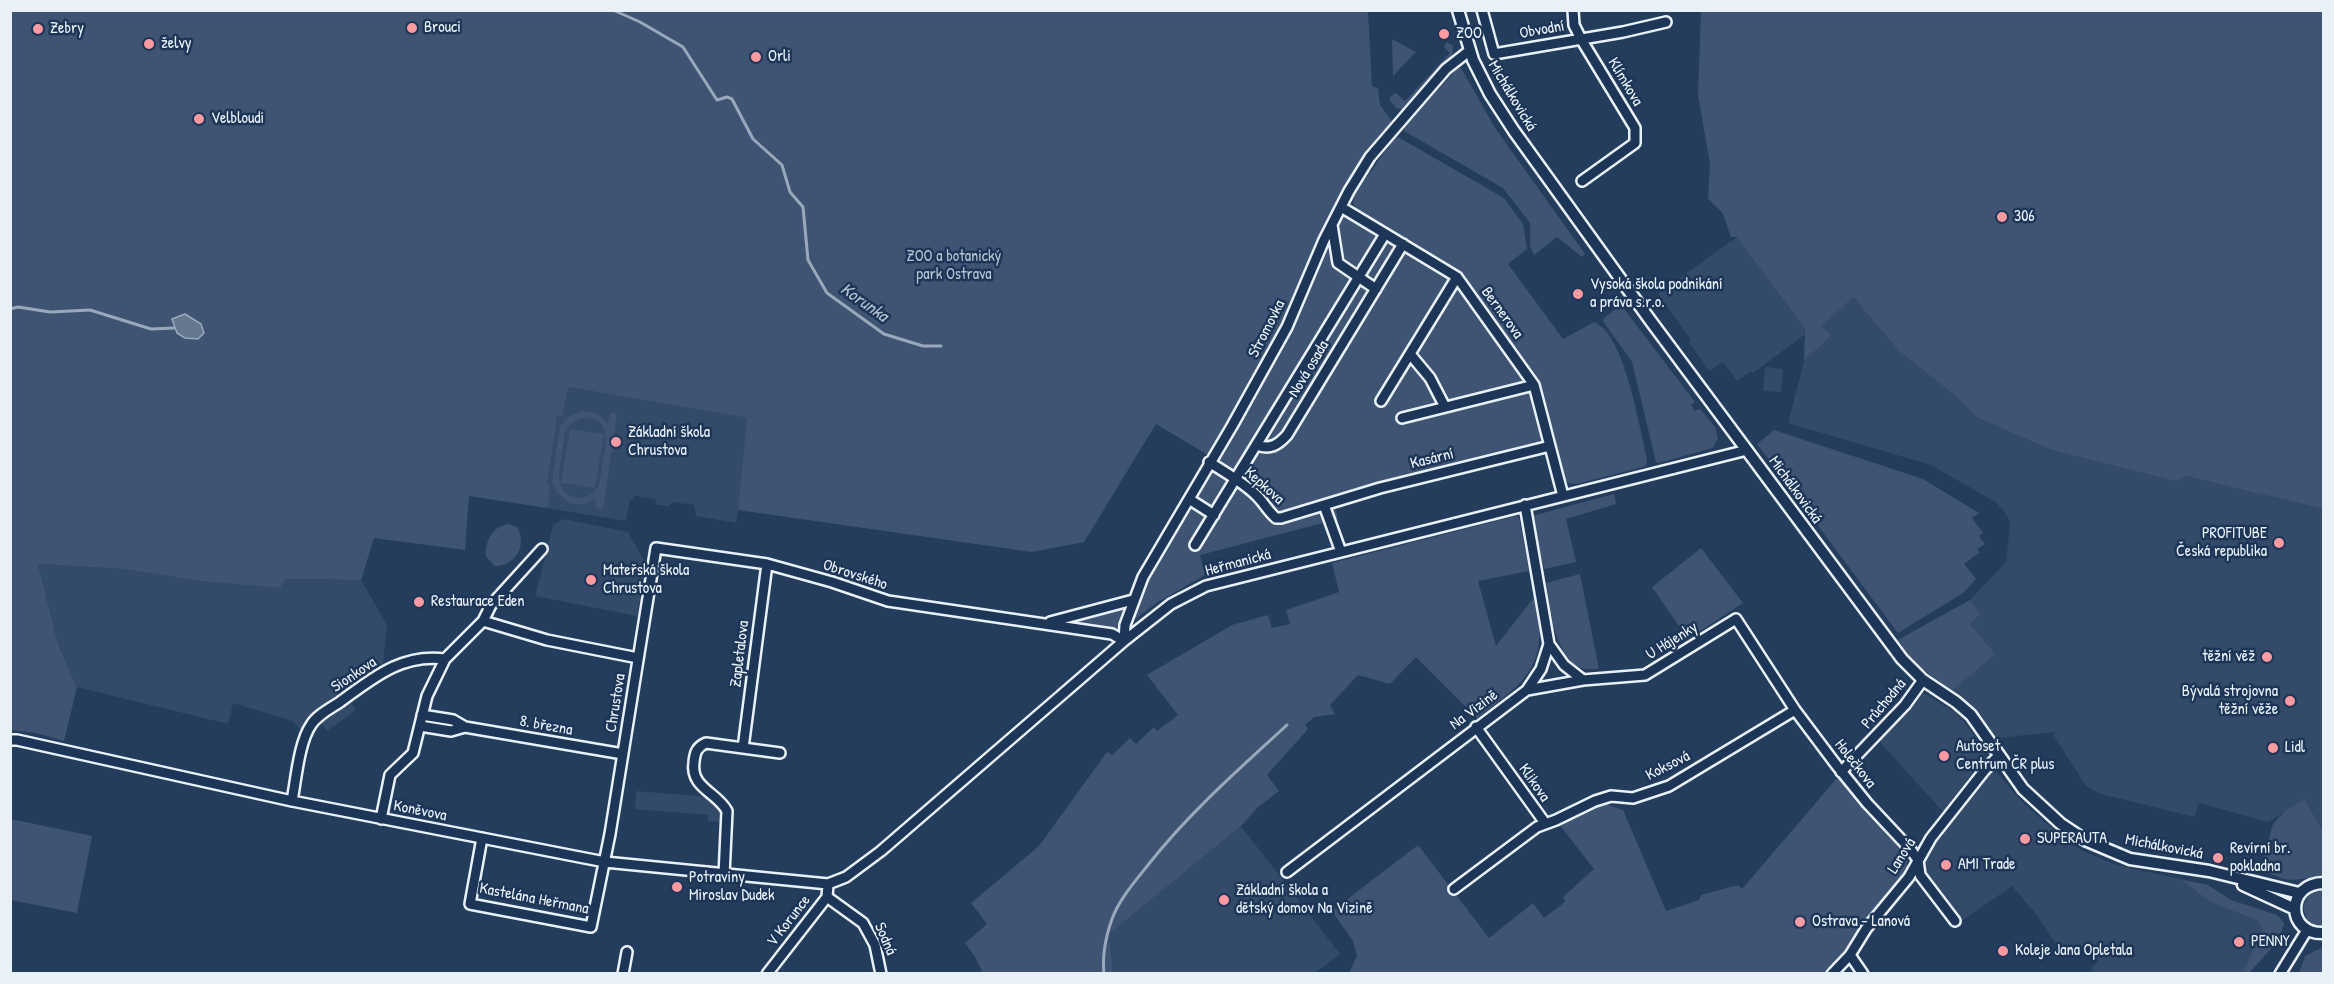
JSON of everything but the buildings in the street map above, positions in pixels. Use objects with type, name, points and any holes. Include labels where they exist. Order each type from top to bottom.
[{"type":"street","name":"Michálkovická","points":[[1458,10],[1469,51],[1486,86],[1514,131],[1902,659],[1923,680],[1968,712],[2017,782],[2032,798],[2061,824],[2085,840],[2130,859],[2210,871],[2299,893]]},
{"type":"street","name":"Obvodní","points":[[1482,10],[1494,54],[1666,22]]},
{"type":"street","name":"Klímkova","points":[[1573,10],[1574,25],[1581,39],[1635,128],[1635,143],[1582,181]]},
{"type":"street","name":"Stromovka","points":[[1124,641],[1125,625],[1133,600],[1159,548],[1287,327],[1332,224],[1370,157],[1446,69],[1469,51]]},
{"type":"street","name":"Bernerova","points":[[1341,207],[1457,277],[1534,385],[1563,496]]},
{"type":"street","points":[[1332,224],[1338,263],[1376,289]]},
{"type":"street","name":"Nová osada","points":[[1195,545],[1385,234]]},
{"type":"street","name":"Nová osada","points":[[1257,446],[1266,449],[1278,444],[1287,435],[1403,244]]},
{"type":"street","points":[[1381,401],[1457,277]]},
{"type":"street","points":[[1410,354],[1430,378],[1445,407]]},
{"type":"street","points":[[1402,417],[1534,385]]},
{"type":"street","name":"Kasární","points":[[1324,505],[1380,488],[1550,446]]},
{"type":"street","name":"Heřmanická","points":[[828,885],[846,877],[881,851],[1124,641],[1171,604],[1206,586],[1747,450]]},
{"type":"street","name":"Kepkova","points":[[1209,462],[1260,498],[1276,518],[1324,505]]},
{"type":"street","points":[[1188,499],[1214,515]]},
{"type":"street","points":[[1324,505],[1341,552]]},
{"type":"street","name":"Na Vizině","points":[[1287,872],[1527,690],[1541,669],[1549,644],[1525,505]]},
{"type":"street","name":"Obrovského","points":[[656,548],[767,564],[888,601],[1112,634],[1124,641]]},
{"type":"street","name":"Chrustova","points":[[604,862],[656,548]]},
{"type":"street","points":[[381,819],[390,775],[413,753],[427,696],[445,658],[483,621],[490,605],[542,549]]},
{"type":"street","name":"Zapletalova","points":[[743,748],[767,564]]},
{"type":"street","name":"Obrovského","points":[[1045,624],[1133,600]]},
{"type":"street","name":"U Hájenky","points":[[1527,690],[1583,680],[1645,675],[1737,619]]},
{"type":"street","name":"Holečkova","points":[[1737,619],[1795,710],[1841,772],[1918,860],[1920,875],[1955,921]]},
{"type":"street","points":[[483,621],[546,640],[638,658]]},
{"type":"street","points":[[1549,644],[1564,665],[1583,680]]},
{"type":"street","name":"Sionkova","points":[[292,801],[305,737],[312,723],[380,674],[415,658],[428,656],[445,658]]},
{"type":"street","name":"Průchodná","points":[[1841,772],[1905,705],[1923,680]]},
{"type":"street","name":"Koksová","points":[[1545,824],[1611,796],[1633,798],[1669,786],[1795,710]]},
{"type":"street","name":"8. března","points":[[422,715],[453,720],[465,727],[623,754]]},
{"type":"street","name":"8. března","points":[[420,726],[451,731],[465,727]]},
{"type":"street","name":"Klikova","points":[[1454,889],[1537,827],[1545,824],[1476,727]]},
{"type":"street","name":"Koněvova","points":[[10,740],[292,801],[604,862],[828,885]]},
{"type":"street","points":[[724,875],[727,811],[723,804],[705,791],[695,777],[693,767],[695,752],[706,743],[780,753]]},
{"type":"street","name":"Lanová","points":[[1832,974],[1850,955],[1866,929],[1909,877],[1939,827],[1984,771],[2000,755]]},
{"type":"street","name":"Kastelána Heřmana","points":[[482,838],[470,904],[591,927],[604,862]]},
{"type":"street","name":"Michálkovická","points":[[2210,871],[2295,909]]},
{"type":"street","points":[[2324,883],[2310,885],[2299,893],[2295,909],[2297,920],[2307,930],[2324,933]]},
{"type":"street","name":"V Korunce","points":[[767,974],[827,897],[828,885]]},
{"type":"street","name":"Sodná","points":[[827,897],[863,923],[875,945],[881,974]]},
{"type":"street","points":[[2280,974],[2307,930]]},
{"type":"street","points":[[622,974],[627,952]]},
{"type":"street","points":[[1850,955],[1863,974]]},
{"type":"shaded area","points":[[1737,237],[1805,329],[1804,335],[1753,373],[1751,371],[1737,381],[1723,362],[1709,371],[1689,342],[1691,340],[1658,294]]},
{"type":"shaded area","points":[[1853,297],[1899,351],[1958,398],[1976,417],[2049,449],[2186,476],[2323,509],[2323,831],[2304,800],[2268,822],[2199,803],[2194,817],[2101,794],[2086,786],[2054,736],[2056,732],[1997,738],[1977,710],[1952,691],[1994,654],[1970,624],[1981,614],[1970,600],[2006,562],[2010,525],[2008,517],[1997,503],[1931,465],[1788,423],[1804,361],[1832,335],[1821,327],[1844,302]]},
{"type":"shaded area","points":[[185,314],[201,324],[204,333],[198,339],[185,338],[177,333],[172,319]]},
{"type":"shaded area","points":[[1765,367],[1783,369],[1781,392],[1763,391]]},
{"type":"shaded area","name":"Základní škola Chrustova","points":[[498,375],[748,418],[736,523],[696,516],[694,505],[672,502],[669,506],[657,505],[655,499],[634,496],[633,500],[630,500],[626,521],[477,497]]},
{"type":"shaded area","name":"Mateřská škola Chrustova","points":[[564,519],[628,532],[646,564],[637,616],[535,596],[553,525]]},
{"type":"shaded area","points":[[38,564],[124,569],[198,581],[279,588],[285,579],[361,580],[387,625],[383,663],[369,674],[375,686],[351,703],[356,710],[327,731],[322,724],[319,726],[311,716],[303,733],[293,721],[233,703],[228,724],[77,687],[58,644]]},
{"type":"shaded area","points":[[1922,692],[1953,711],[1966,724],[1984,749],[1983,758],[1943,812],[1878,740]]},
{"type":"shaded area","points":[[1994,769],[2021,801],[2058,834],[2081,850],[2116,865],[2180,879],[2210,902],[2256,920],[2273,945],[2249,973],[2093,973],[2091,969],[2098,960],[2095,956],[2083,951],[2058,947],[2036,914],[2012,886],[1959,923],[1930,885],[1924,871],[1923,860],[1939,834]]},
{"type":"shaded area","points":[[636,791],[722,798],[720,822],[708,821],[708,815],[635,809]]},
{"type":"shaded area","name":"Základní škola a dětský domov Na Vizině","points":[[1241,826],[1340,954],[1315,973],[1113,973],[1109,934]]},
{"type":"green space","name":"ZOO a botanický park Ostrava","points":[[10,11],[1368,11],[1372,86],[1378,88],[1380,105],[1392,121],[1364,157],[1321,231],[1284,322],[1208,455],[1156,424],[1084,542],[1032,552],[738,510],[747,418],[568,387],[562,417],[557,416],[547,484],[550,485],[548,508],[469,496],[465,550],[374,538],[361,580],[285,579],[280,588],[198,581],[124,569],[38,564],[58,644],[77,687],[64,741],[36,733],[11,730]]},
{"type":"green space","points":[[1701,11],[2323,11],[2323,509],[2186,476],[2176,481],[2049,449],[1976,417],[1958,398],[1899,351],[1853,297],[1821,327],[1832,335],[1804,361],[1805,329],[1737,237],[1731,237],[1723,214],[1708,198],[1710,164],[1698,95]]},
{"type":"green space","points":[[1392,39],[1416,52],[1393,76]]},
{"type":"green space","points":[[1447,42],[1453,46],[1452,57],[1403,110],[1396,108],[1390,101],[1390,97],[1396,93],[1405,101],[1450,53],[1444,47]]},
{"type":"green space","points":[[1461,68],[1495,128],[1585,254],[1582,257],[1557,237],[1534,255],[1530,246],[1530,223],[1503,188],[1404,131],[1404,127],[1457,69]]},
{"type":"green space","points":[[1398,137],[1504,198],[1523,224],[1527,249],[1508,264],[1563,339],[1594,322],[1605,330],[1614,344],[1629,383],[1647,458],[1646,465],[1576,484],[1568,483],[1565,479],[1541,384],[1460,272],[1355,209],[1354,195],[1394,139]]},
{"type":"green space","points":[[1343,217],[1347,217],[1451,279],[1520,374],[1531,393],[1542,443],[1333,499],[1338,519],[1200,555],[1205,575],[1158,602],[1130,623],[1139,592],[1225,444],[1323,250]]},
{"type":"green space","points":[[1621,305],[1695,402],[1691,405],[1695,411],[1700,409],[1715,427],[1718,438],[1713,448],[1656,462],[1632,362],[1603,321]]},
{"type":"green space","points":[[585,411],[598,414],[608,423],[610,413],[617,414],[603,510],[595,508],[596,499],[583,505],[570,503],[557,493],[552,482],[560,426],[571,415]],"holes":[[[583,418],[593,419],[603,428],[605,450],[598,487],[593,493],[579,498],[571,496],[561,487],[559,474],[564,437],[567,429],[574,422]]]},
{"type":"green space","points":[[570,429],[604,434],[595,488],[561,483]]},
{"type":"green space","points":[[1774,430],[1923,479],[1979,513],[1972,518],[1983,533],[1979,536],[1985,544],[1977,549],[1980,552],[1964,564],[1976,579],[1963,593],[1898,633],[1757,444]]},
{"type":"green space","points":[[1614,494],[1616,504],[1566,519],[1576,562],[1544,569],[1532,516]]},
{"type":"green space","points":[[1516,516],[1519,518],[1529,571],[1478,581],[1496,646],[1535,596],[1539,620],[1537,655],[1531,669],[1510,692],[1477,718],[1416,657],[1390,684],[1358,675],[1330,705],[1335,714],[1314,717],[1305,725],[1308,729],[1267,775],[1279,791],[1257,808],[1241,826],[1109,934],[1113,973],[983,973],[965,943],[987,924],[971,903],[1039,846],[1107,752],[1112,755],[1130,738],[1136,744],[1154,727],[1157,731],[1178,715],[1147,675],[1232,625],[1268,615],[1272,628],[1290,624],[1286,610],[1339,592],[1332,563]]},
{"type":"green space","points":[[509,524],[517,527],[520,534],[518,554],[508,563],[494,566],[486,556],[489,539],[494,531]]},
{"type":"green space","points":[[1701,548],[1743,603],[1688,639],[1652,587]]},
{"type":"green space","points":[[1580,574],[1599,669],[1583,669],[1572,662],[1564,653],[1559,642],[1552,618],[1546,583]]},
{"type":"green space","points":[[1970,600],[1981,614],[1970,624],[1995,654],[1952,691],[1917,665],[1896,641]]},
{"type":"green space","points":[[1121,608],[1123,610],[1118,627],[1111,631],[1066,623]]},
{"type":"green space","points":[[1838,777],[1907,853],[1907,871],[1828,973],[1349,973],[1357,956],[1353,941],[1332,911],[1418,845],[1489,938],[1533,903],[1544,918],[1565,902],[1563,897],[1594,869],[1559,824],[1602,803],[1623,810],[1666,911],[1699,900],[1701,895],[1738,885],[1742,889]]},
{"type":"green space","points":[[2304,799],[2323,831],[2323,876],[2294,880],[2284,879],[2260,870],[2273,824],[2285,811]]},
{"type":"green space","points":[[11,819],[92,836],[77,913],[11,900]]},
{"type":"green space","points":[[2180,879],[2208,885],[2231,900],[2277,915],[2284,923],[2275,944],[2249,973],[2240,973],[2244,970],[2263,930],[2256,920],[2210,902]]},
{"type":"green space","points":[[2323,890],[2323,926],[2314,925],[2307,920],[2303,906],[2310,893]]},
{"type":"green space","points":[[2323,947],[2323,972],[2299,973],[2305,956]]},
{"type":"waterway","name":"Korunka","points":[[613,10],[640,22],[683,47],[717,100],[727,97],[732,99],[753,139],[782,165],[790,192],[803,207],[808,260],[827,293],[884,334],[923,346],[941,346]]},
{"type":"waterway","points":[[10,309],[18,307],[50,312],[90,310],[151,329],[174,328]]},
{"type":"waterway","points":[[1104,974],[1106,939],[1115,912],[1128,891],[1197,810],[1287,725]]},
{"type":"place","name":"Brouci","points":[[412,28]]},
{"type":"place","name":"Zebry","points":[[38,29]]},
{"type":"place","name":"ZOO","points":[[1444,34]]},
{"type":"place","name":"želvy","points":[[149,44]]},
{"type":"place","name":"Orli","points":[[756,57]]},
{"type":"place","name":"Velbloudi","points":[[199,119]]},
{"type":"place","name":"306","points":[[2002,217]]},
{"type":"place","name":"Vysoká škola podnikání a práva s.r.o.","points":[[1578,294]]},
{"type":"place","name":"Základní škola Chrustova","points":[[616,442]]},
{"type":"place","name":"PROFITUBE Česká republika","points":[[2279,543]]},
{"type":"place","name":"Mateřská škola Chrustova","points":[[591,580]]},
{"type":"place","name":"Restaurace Eden","points":[[419,602]]},
{"type":"place","name":"těžní věž","points":[[2267,657]]},
{"type":"place","name":"Bývalá strojovna těžní věže","points":[[2290,701]]},
{"type":"place","name":"Lidl","points":[[2273,748]]},
{"type":"place","name":"Autoset Centrum ČR plus","points":[[1944,756]]},
{"type":"place","name":"SUPERAUTA","points":[[2025,839]]},
{"type":"place","name":"Revírní br. pokladna","points":[[2218,858]]},
{"type":"place","name":"AMI Trade","points":[[1946,865]]},
{"type":"place","name":"Potraviny Miroslav Dudek","points":[[677,887]]},
{"type":"place","name":"Základní škola a dětský domov Na Vizině","points":[[1224,900]]},
{"type":"place","name":"Ostrava - Lanová","points":[[1800,922]]},
{"type":"place","name":"PENNY","points":[[2239,942]]},
{"type":"place","name":"Koleje Jana Opletala","points":[[2003,951]]}]
